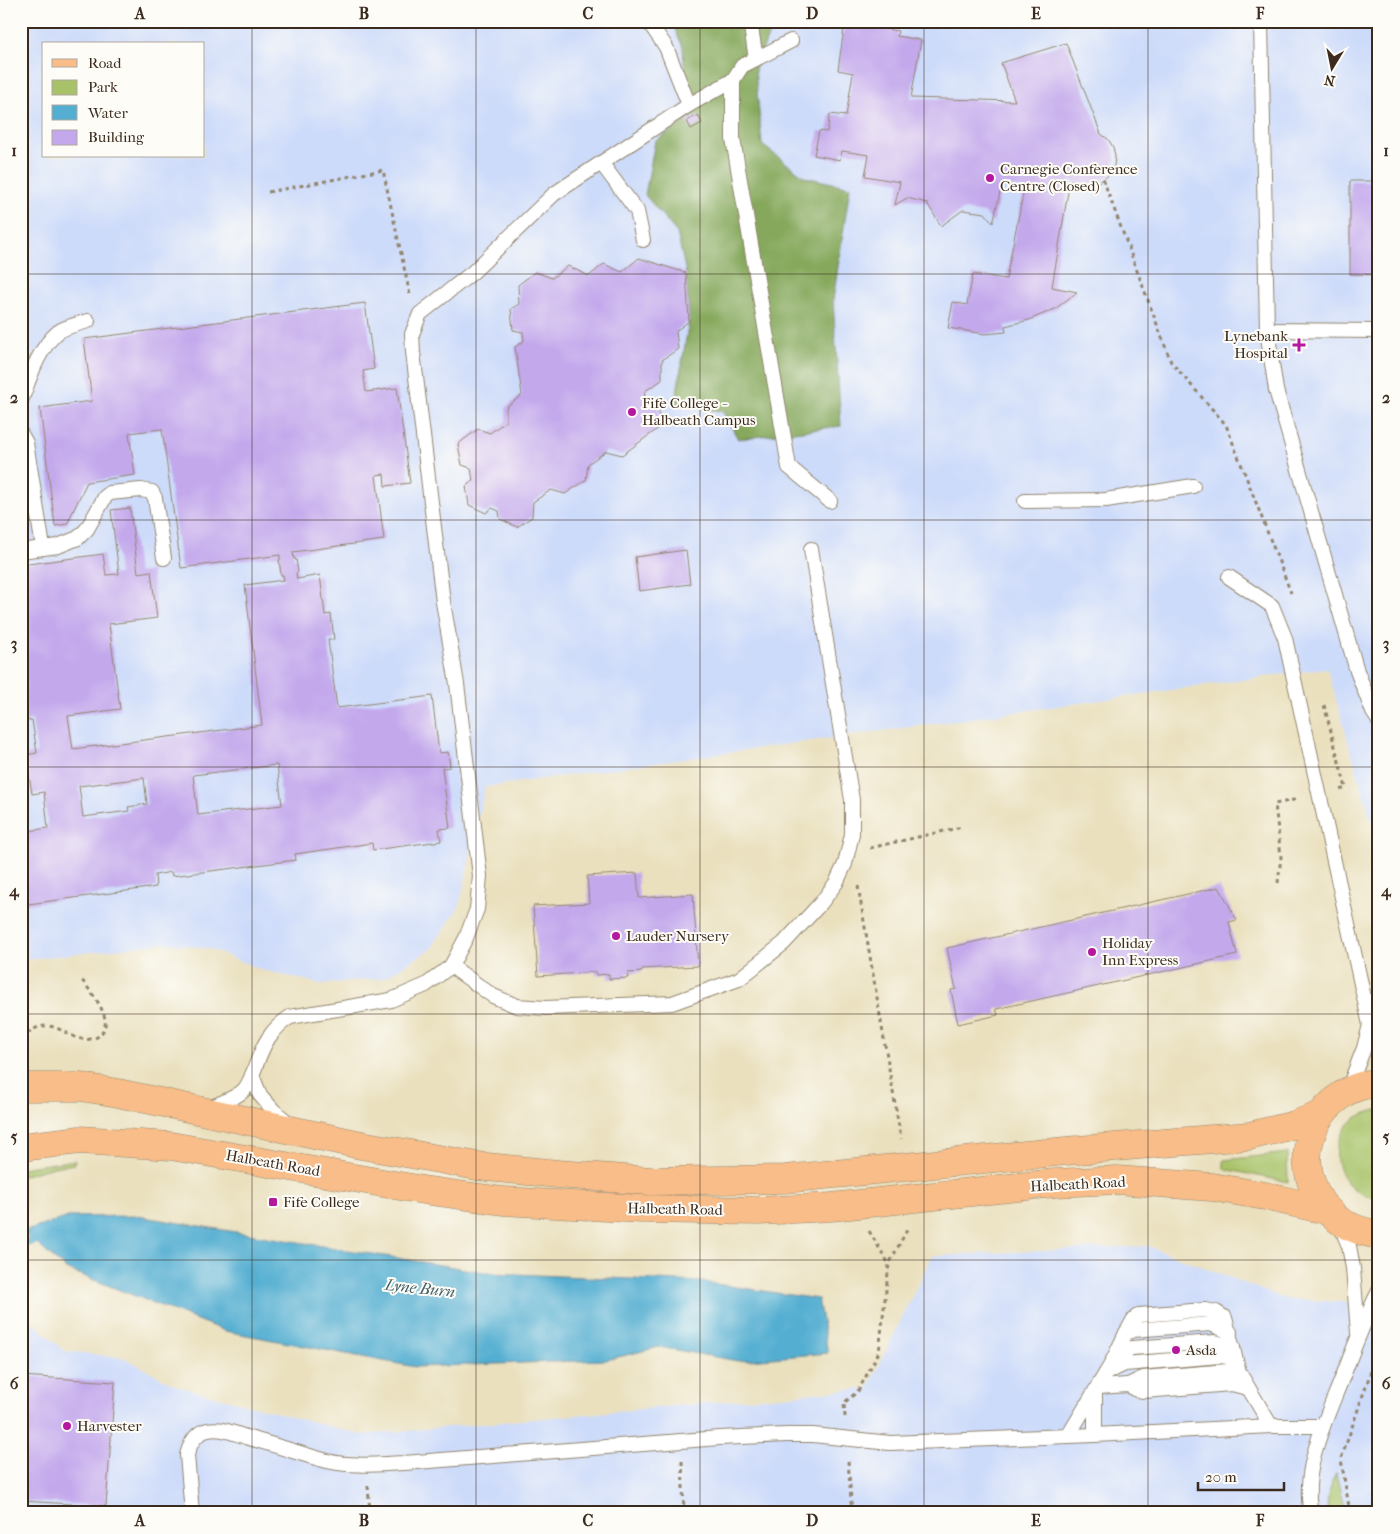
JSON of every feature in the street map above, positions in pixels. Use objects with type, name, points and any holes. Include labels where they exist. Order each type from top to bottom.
[{"type":"main road","points":[[1334,1216],[1322,1204],[1311,1184],[1307,1160],[1310,1136],[1321,1115],[1338,1098],[1359,1086],[1379,1082]]},
{"type":"main road","name":"Halbeath Road","points":[[21,1087],[80,1087],[204,1110],[362,1145],[477,1166],[651,1181],[785,1179],[1066,1151],[1249,1136],[1294,1125],[1321,1115]]},
{"type":"main road","name":"Halbeath Road","points":[[21,1147],[80,1140],[171,1146],[423,1190],[503,1201],[642,1209],[759,1211],[831,1207],[1055,1183],[1117,1180],[1212,1187],[1265,1196],[1334,1216],[1359,1231],[1379,1235]]},
{"type":"lane","points":[[648,21],[666,47],[689,105]]},
{"type":"lane","points":[[750,21],[756,59]]},
{"type":"lane","points":[[1261,21],[1267,330],[1279,399],[1357,671],[1373,712],[1379,721]]},
{"type":"lane","points":[[204,1110],[244,1090],[269,1035],[280,1023],[290,1018],[391,1000],[426,985],[451,966],[466,938],[477,909],[480,876],[457,684],[442,592],[412,334],[420,314],[473,272],[554,194],[689,105],[733,80],[742,66],[791,41]]},
{"type":"lane","points":[[733,80],[733,139],[789,467],[830,500]]},
{"type":"lane","points":[[602,164],[637,211],[643,240]]},
{"type":"lane","points":[[21,401],[36,363],[46,345],[60,331],[88,322]]},
{"type":"lane","points":[[1267,330],[1379,331]]},
{"type":"lane","points":[[21,434],[26,443],[43,548]]},
{"type":"lane","points":[[1025,501],[1106,500],[1193,486]]},
{"type":"lane","points":[[21,551],[58,546],[78,538],[87,529],[110,492],[141,490],[152,492],[155,498],[164,558]]},
{"type":"lane","points":[[451,966],[493,996],[517,1006],[545,1008],[672,1003],[739,979],[784,943],[821,903],[836,883],[845,864],[852,834],[852,800],[811,549]]},
{"type":"lane","points":[[1229,577],[1272,606],[1285,638],[1370,1025],[1379,1039]]},
{"type":"lane","points":[[1347,1092],[1364,1048],[1370,1025]]},
{"type":"lane","points":[[252,1075],[260,1095],[274,1111],[297,1130]]},
{"type":"lane","points":[[1334,1216],[1349,1246],[1353,1268],[1358,1336]]},
{"type":"lane","points":[[1311,1513],[1308,1490],[1309,1476],[1323,1426],[1358,1336],[1379,1291]]},
{"type":"lane","points":[[1068,1436],[1106,1373],[1134,1319],[1139,1315],[1205,1310],[1216,1312],[1225,1318],[1238,1367],[1248,1388],[1271,1426]]},
{"type":"lane","points":[[1116,1354],[1132,1348],[1215,1342],[1233,1347]]},
{"type":"lane","points":[[1106,1373],[1125,1364],[1220,1356],[1228,1357],[1238,1367]]},
{"type":"lane","points":[[1096,1390],[1128,1385],[1143,1378],[1228,1371],[1238,1367]]},
{"type":"lane","points":[[1128,1385],[1137,1390],[1144,1391],[1231,1384],[1248,1388]]},
{"type":"lane","points":[[1095,1435],[1096,1390]]},
{"type":"lane","points":[[192,1513],[187,1455],[189,1445],[199,1433],[208,1430],[227,1431],[328,1461],[347,1464],[404,1463],[681,1441],[787,1435],[846,1438],[890,1443],[1271,1426],[1323,1426]]},
{"type":"path","points":[[268,192],[383,170],[412,304]]},
{"type":"path","points":[[1103,179],[1171,362],[1226,425],[1292,596]]},
{"type":"path","points":[[1278,883],[1281,857],[1275,804],[1346,788],[1322,696]]},
{"type":"path","points":[[862,850],[962,828]]},
{"type":"path","points":[[858,881],[901,1142]]},
{"type":"path","points":[[21,1038],[34,1029],[45,1026],[54,1027],[79,1039],[89,1040],[98,1036],[104,1028],[106,1019],[101,1007],[82,980]]},
{"type":"path","points":[[865,1224],[890,1264]]},
{"type":"path","points":[[852,1513],[844,1403],[858,1391],[879,1352],[890,1264],[909,1226]]},
{"type":"path","points":[[1350,1513],[1341,1459],[1379,1350]]},
{"type":"path","points":[[681,1441],[684,1513]]},
{"type":"shaded area","name":"Fife College - Halbeath Campus","points":[[21,21],[1379,21],[1379,848],[1327,668],[485,787],[459,907],[431,949],[384,978],[321,984],[262,970],[211,949],[167,943],[21,960]]},
{"type":"shaded area","points":[[1148,1246],[1285,1299],[1379,1304],[1379,1513],[21,1513],[21,1311],[64,1351],[125,1358],[176,1386],[362,1435],[868,1388],[932,1256]]},
{"type":"green space","points":[[671,21],[774,21],[755,69],[762,145],[805,177],[850,187],[833,300],[841,426],[738,439],[723,412],[675,404],[689,321],[686,273],[677,233],[645,195],[655,141],[687,120],[683,47]]},
{"type":"green space","points":[[1379,1110],[1379,1199],[1366,1196],[1355,1190],[1340,1171],[1337,1159],[1337,1147],[1341,1135],[1349,1124],[1358,1117]]},
{"type":"green space","points":[[1287,1153],[1288,1182],[1224,1169],[1224,1160]]},
{"type":"green space","points":[[75,1160],[75,1164],[54,1167],[21,1176],[21,1168]]},
{"type":"green space","points":[[1336,1473],[1345,1513],[1327,1513],[1328,1495]]},
{"type":"water","points":[[137,1216],[490,1273],[702,1282],[818,1299],[828,1353],[738,1361],[659,1347],[606,1360],[415,1367],[225,1331],[66,1269],[23,1232],[68,1217]]},
{"type":"building","name":"Carnegie Conference Centre (Closed)","points":[[845,22],[898,31],[897,36],[921,40],[911,98],[1015,101],[1001,63],[1066,43],[1101,134],[1108,139],[1113,147],[1115,156],[1114,166],[1109,175],[1099,182],[1090,185],[1079,184],[1070,180],[1052,287],[1077,292],[1055,309],[1029,320],[1005,326],[1006,332],[985,334],[948,328],[953,302],[967,305],[973,274],[1006,279],[1024,189],[1002,184],[993,223],[985,213],[963,210],[941,226],[927,203],[907,198],[895,205],[900,182],[865,176],[869,155],[842,151],[840,160],[814,155],[819,131],[827,132],[830,114],[846,116],[853,73],[838,70]]},
{"type":"building","points":[[698,115],[702,123],[691,129],[687,121]]},
{"type":"building","points":[[1350,181],[1379,181],[1379,275],[1350,274]]},
{"type":"building","points":[[639,258],[686,273],[689,321],[676,331],[678,349],[662,360],[662,380],[645,391],[644,400],[659,407],[659,428],[622,455],[606,451],[588,464],[586,480],[565,494],[551,490],[533,502],[532,517],[517,527],[500,519],[499,511],[492,508],[486,513],[469,505],[466,486],[473,481],[471,468],[462,465],[458,444],[478,429],[490,433],[506,421],[506,407],[522,395],[515,347],[524,341],[523,332],[513,330],[511,309],[519,304],[518,285],[535,272],[552,278],[568,266],[589,276],[604,264],[622,272]]},
{"type":"building","points":[[365,303],[374,369],[363,371],[366,392],[397,388],[410,483],[385,486],[384,474],[376,475],[384,540],[293,552],[298,572],[296,573],[297,579],[320,575],[325,615],[331,614],[334,639],[328,640],[337,708],[432,696],[439,753],[448,752],[450,767],[442,768],[450,828],[439,829],[441,841],[373,850],[372,843],[295,854],[296,860],[172,876],[171,872],[155,875],[156,887],[21,905],[21,832],[48,828],[44,792],[32,794],[26,755],[37,753],[32,720],[21,721],[21,565],[103,554],[106,575],[119,574],[111,510],[130,508],[138,573],[151,571],[157,618],[109,624],[120,709],[68,716],[73,749],[262,725],[245,585],[284,580],[283,575],[281,575],[280,555],[181,568],[162,429],[129,433],[135,475],[87,482],[67,524],[55,526],[40,408],[92,401],[84,339]],"holes":[[[277,765],[282,805],[198,815],[193,775]],[[144,778],[147,804],[128,807],[129,811],[83,817],[79,786]]]},
{"type":"building","points":[[686,550],[690,584],[639,591],[635,557]]},
{"type":"building","name":"Lauder Nursery","points":[[637,873],[639,898],[693,894],[698,966],[642,969],[642,972],[627,973],[628,978],[609,979],[609,974],[596,975],[596,972],[538,976],[533,906],[589,903],[587,876]]},
{"type":"building","name":"Holiday Inn Express","points":[[1219,887],[1237,920],[1229,922],[1237,955],[996,1009],[998,1015],[958,1024],[951,990],[956,989],[947,948]]},
{"type":"building","name":"Harvester","points":[[21,1376],[115,1382],[106,1506],[21,1501]]},
{"type":"waterway","name":"Lyne Burn","points":[[21,1244],[45,1238]]},
{"type":"place","name":"Carnegie Conference Centre (Closed)","points":[[990,178]]},
{"type":"place","name":"Lynebank Hospital","points":[[1299,345]]},
{"type":"place","name":"Fife College - Halbeath Campus","points":[[632,412]]},
{"type":"place","name":"Lauder Nursery","points":[[616,936]]},
{"type":"place","name":"Holiday Inn Express","points":[[1092,952]]},
{"type":"place","name":"Fife College","points":[[273,1202]]},
{"type":"place","name":"Asda","points":[[1176,1350]]},
{"type":"place","name":"Harvester","points":[[67,1426]]}]
